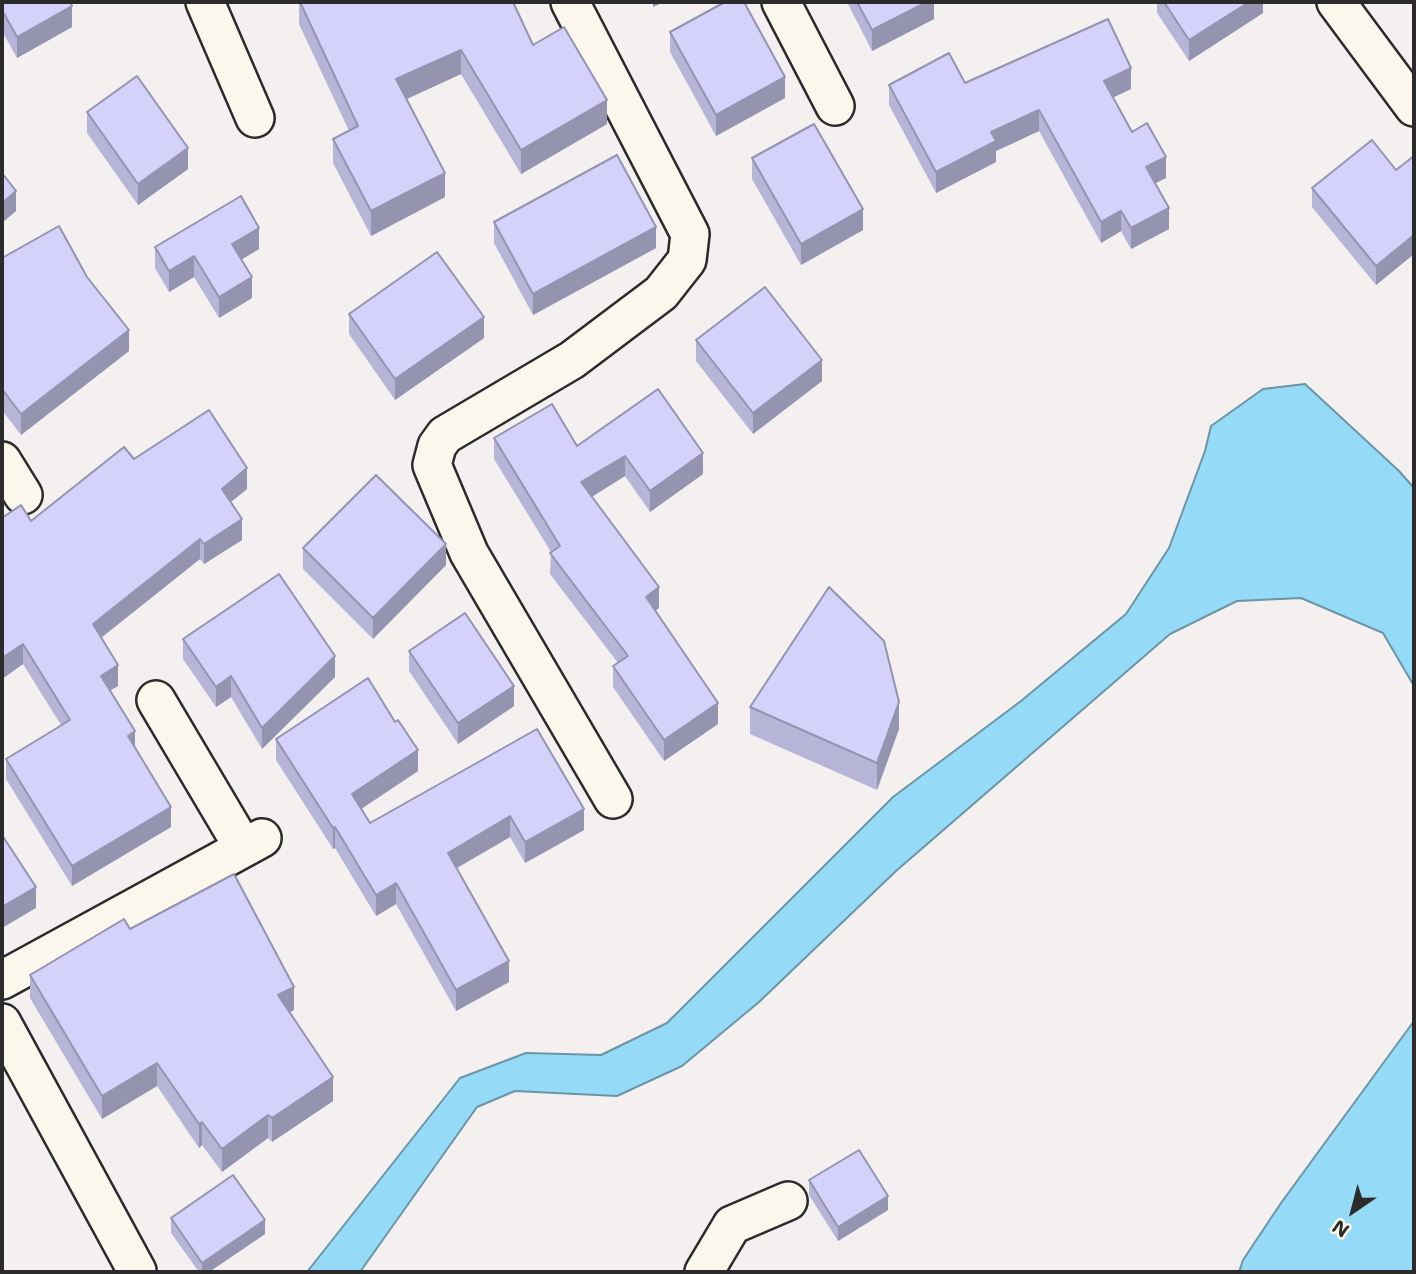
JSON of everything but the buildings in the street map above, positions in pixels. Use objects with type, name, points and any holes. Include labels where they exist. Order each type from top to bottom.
[{"type":"street","points":[[205,2],[255,118]]},
{"type":"street","points":[[570,2],[690,234],[687,260],[661,293],[572,360],[445,435],[432,465],[469,553],[613,799]]},
{"type":"street","points":[[781,2],[835,106]]},
{"type":"street","points":[[1336,2],[1414,107]]},
{"type":"street","points":[[2,461],[23,495]]},
{"type":"street","points":[[2,980],[253,842],[156,700]]},
{"type":"street","points":[[2,1023],[137,1271]]},
{"type":"street","points":[[704,1272],[732,1225],[788,1201]]},
{"type":"water","points":[[1305,384],[1414,488],[1414,686],[1383,633],[1301,598],[1237,601],[1170,634],[896,871],[759,1002],[682,1066],[617,1096],[515,1091],[477,1107],[360,1272],[307,1272],[460,1078],[526,1053],[601,1055],[667,1023],[893,797],[1021,701],[1126,614],[1169,548],[1205,451],[1211,426],[1263,389]]},
{"type":"water","points":[[1414,1021],[1414,1272],[1239,1272],[1243,1260],[1281,1203]]}]
